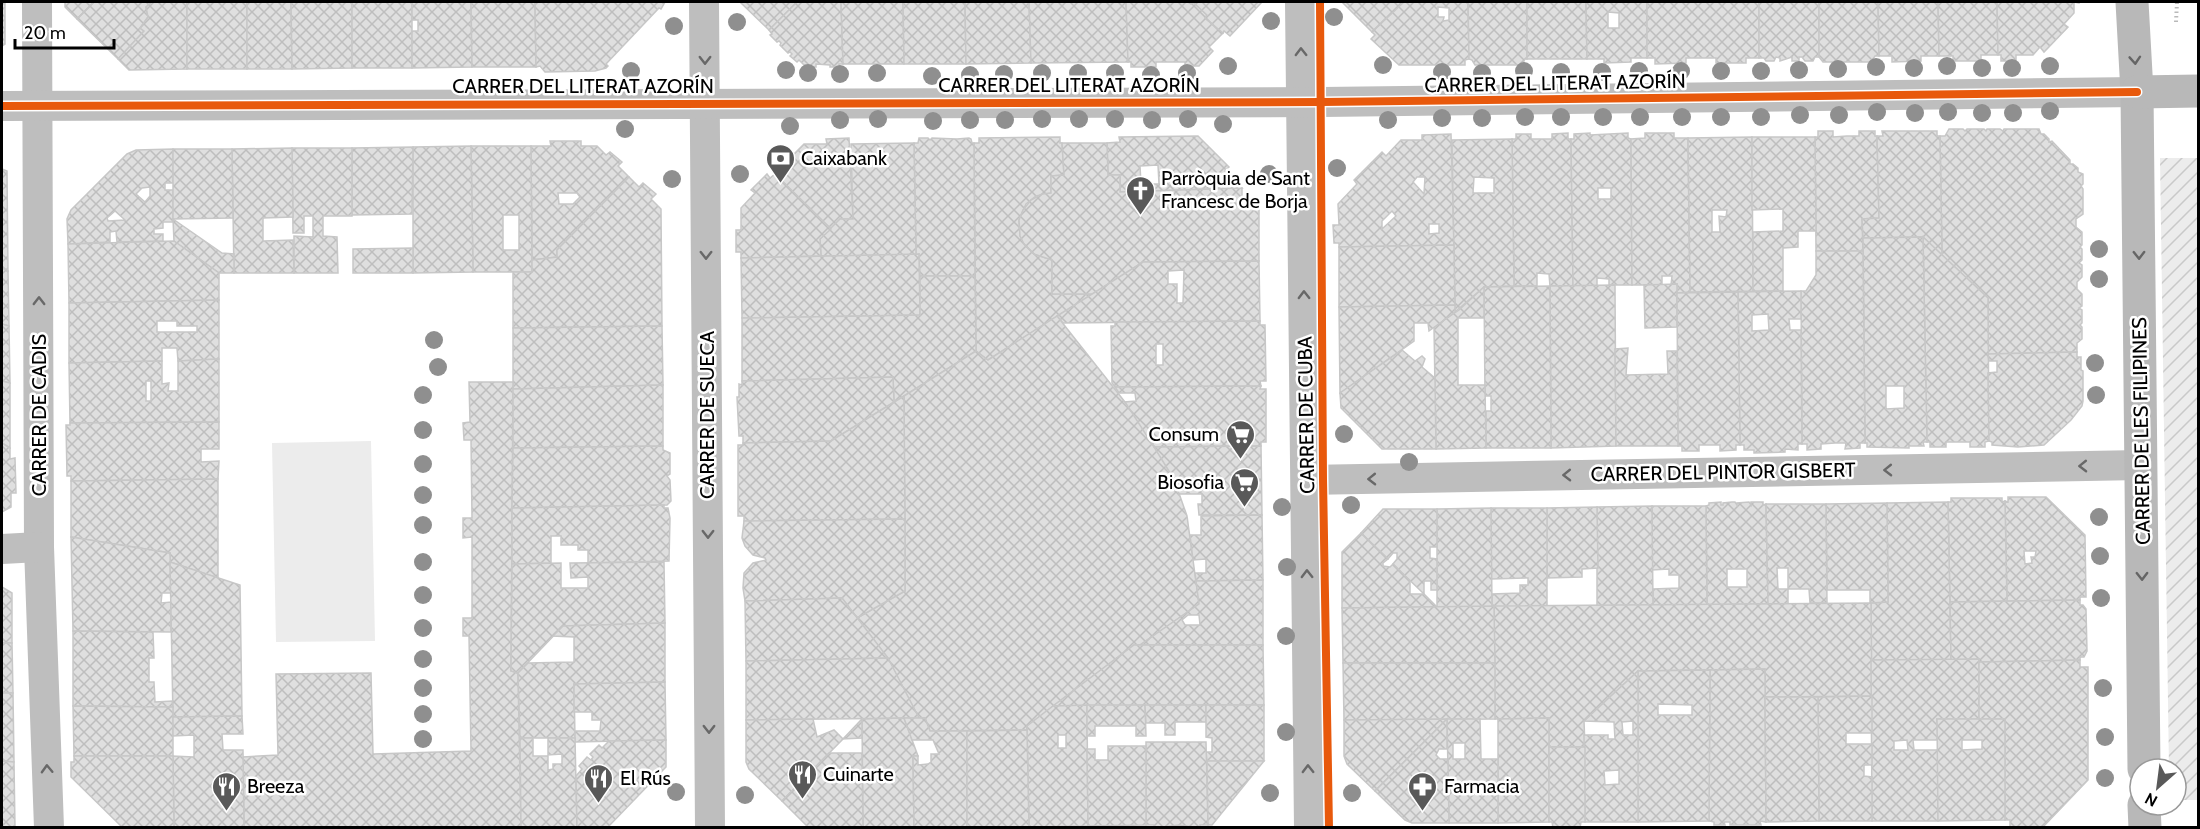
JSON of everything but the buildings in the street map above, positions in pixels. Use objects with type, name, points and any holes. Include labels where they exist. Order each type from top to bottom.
[{"type":"main road","name":"CARRER DE LES FILIPINES","points":[[2132,2],[2137,92],[2144,757]]},
{"type":"main road","points":[[2137,92],[2199,91]]},
{"type":"street","name":"CARRER DE CADIS","points":[[38,2],[39,547],[49,828]]},
{"type":"street","name":"CARRER DE SUECA","points":[[704,2],[710,828]]},
{"type":"street","name":"CARRER DE CUBA","points":[[1300,2],[1309,828]]},
{"type":"street","name":"CARRER DEL LITERAT AZORÍN","points":[[2,106],[705,102],[1302,102],[2137,92]]},
{"type":"street","name":"CARRER DEL PINTOR GISBERT","points":[[1306,480],[2141,465]]},
{"type":"street","points":[[2,549],[39,547]]},
{"type":"path","points":[[2176,21],[2177,2]]},
{"type":"shaded area","points":[[2160,158],[2198,158],[2198,800],[2188,800],[2188,757],[2169,757]]},
{"type":"shaded area","points":[[371,441],[375,641],[276,642],[272,443]]},
{"type":"cycle path","points":[[1320,2],[1323,479],[1329,828]]},
{"type":"cycle path","points":[[2,106],[1322,102],[2137,92]]},
{"type":"place","name":"Caixabank","points":[[780,184]]},
{"type":"place","name":"Parròquia de Sant Francesc de Borja","points":[[1140,216]]},
{"type":"place","name":"Consum","points":[[1240,460]]},
{"type":"place","name":"Biosofia","points":[[1245,508]]},
{"type":"place","name":"Cuinarte","points":[[802,800]]},
{"type":"place","name":"El Rús","points":[[599,804]]},
{"type":"place","name":"Breeza","points":[[226,812]]},
{"type":"place","name":"Farmacia","points":[[1423,812]]}]
